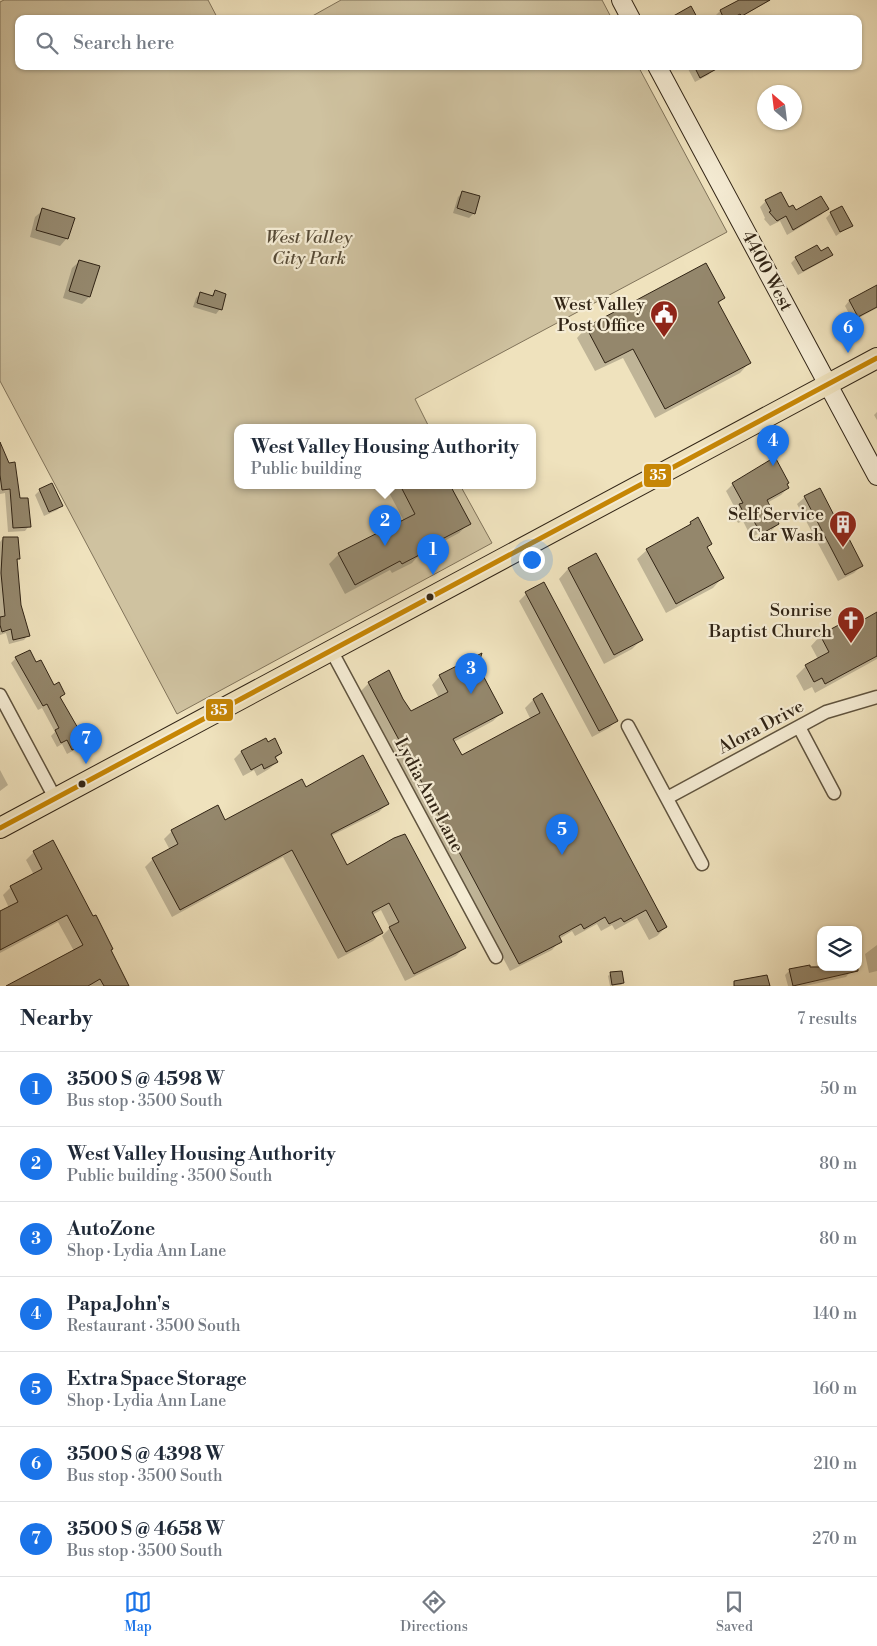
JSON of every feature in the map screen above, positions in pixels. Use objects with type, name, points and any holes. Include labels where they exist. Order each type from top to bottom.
[{"type":"main road","points":[[0,828],[877,358]]},
{"type":"street","points":[[621,0],[629,15]]},
{"type":"street","name":"4400 West","points":[[658,70],[877,476]]},
{"type":"street","name":"Lydia Ann Lane","points":[[331,650],[496,957]]},
{"type":"street","points":[[0,695],[55,798]]},
{"type":"street","name":"Alora Drive","points":[[667,798],[831,710],[859,704],[877,697]]},
{"type":"street","points":[[628,726],[702,864]]},
{"type":"street","points":[[799,727],[834,792]]},
{"type":"green space","name":"West Valley City Park","points":[[4,0],[208,0],[216,15],[15,15],[15,70],[640,70],[727,232],[415,399],[428,424],[234,424],[234,489],[462,489],[492,543],[177,714],[0,381],[0,2]]},
{"type":"green space","points":[[341,0],[602,0],[610,15],[314,15]]},
{"type":"building","points":[[739,0],[770,0],[744,15],[722,15],[720,10]]},
{"type":"building","points":[[691,6],[696,15],[675,15]]},
{"type":"building","points":[[696,70],[715,70],[700,78]]},
{"type":"building","points":[[462,191],[480,196],[475,214],[457,208]]},
{"type":"building","points":[[781,192],[789,207],[793,205],[796,210],[821,196],[829,209],[793,230],[786,216],[777,221],[769,212],[771,211],[765,200]]},
{"type":"building","points":[[842,206],[853,226],[840,232],[830,212]]},
{"type":"building","points":[[42,208],[75,218],[68,239],[36,230]]},
{"type":"building","points":[[817,245],[821,251],[828,247],[833,255],[803,271],[795,257]]},
{"type":"building","points":[[79,260],[100,266],[90,297],[69,291]]},
{"type":"building","name":"West Valley Post Office","points":[[706,263],[725,298],[718,302],[751,363],[665,409],[633,349],[605,363],[586,327]]},
{"type":"building","points":[[877,285],[877,307],[858,317],[849,300]]},
{"type":"building","points":[[215,290],[226,294],[222,310],[197,303],[200,292],[213,296]]},
{"type":"building","points":[[0,442],[9,463],[15,462],[20,498],[28,498],[31,527],[13,528],[10,489],[2,490]]},
{"type":"building","points":[[775,457],[789,483],[787,484],[789,488],[767,500],[779,524],[761,534],[750,514],[746,517],[739,504],[743,503],[732,483]]},
{"type":"building","points":[[52,483],[63,506],[49,512],[39,489]]},
{"type":"building","name":"Self Service Car Wash","points":[[820,488],[837,521],[842,519],[848,529],[845,531],[863,566],[845,575],[804,496]]},
{"type":"building","points":[[402,489],[452,489],[471,524],[421,550],[423,553],[402,564],[400,561],[355,585],[338,553],[415,514]]},
{"type":"building","points":[[698,517],[712,544],[707,547],[724,578],[676,604],[646,549],[691,524],[690,522]]},
{"type":"building","points":[[3,537],[18,537],[20,559],[17,559],[21,605],[30,636],[13,640],[11,629],[2,632],[0,625],[0,617],[5,616],[1,573]]},
{"type":"building","points":[[596,553],[643,640],[614,655],[568,568]]},
{"type":"building","points":[[544,582],[618,721],[599,731],[525,592]]},
{"type":"building","name":"Sonrise Baptist Church","points":[[877,612],[877,656],[825,684],[822,678],[814,682],[805,665],[829,652],[820,635],[859,614],[863,620]]},
{"type":"building","points":[[30,650],[36,662],[41,660],[54,685],[59,682],[65,694],[60,697],[86,742],[72,750],[67,740],[61,743],[55,730],[59,728],[47,704],[43,706],[15,657]]},
{"type":"building","points":[[482,653],[478,666],[503,713],[453,739],[462,755],[540,713],[533,699],[542,693],[667,927],[658,932],[646,910],[624,922],[621,918],[609,924],[605,917],[584,929],[581,924],[559,936],[562,942],[519,964],[368,682],[389,670],[411,711],[448,692],[439,675]]},
{"type":"building","points":[[266,738],[268,742],[275,738],[282,753],[275,757],[278,762],[264,769],[262,764],[251,770],[241,751]]},
{"type":"building","points":[[363,755],[389,804],[331,834],[347,865],[394,838],[405,834],[466,948],[414,974],[389,927],[399,922],[389,903],[372,912],[383,933],[346,952],[292,850],[180,910],[152,858],[178,844],[171,830],[218,805],[225,820],[302,779],[306,787]]},
{"type":"building","points":[[53,840],[93,916],[96,915],[129,986],[104,986],[100,979],[88,986],[6,986],[83,945],[67,915],[0,950],[0,911],[18,902],[10,886],[42,869],[33,851]]},
{"type":"building","points":[[810,965],[810,967],[817,967],[817,971],[858,971],[793,986],[789,969]]},
{"type":"building","points":[[622,971],[624,983],[612,985],[610,972]]},
{"type":"building","points":[[767,975],[770,986],[734,986],[734,981]]},
{"type":"transit line","name":"35","points":[[0,828],[877,358]]},
{"type":"place","name":"West Valley Post Office","points":[[664,338]]},
{"type":"place","name":"3500 S @ 4398 W","points":[[848,353]]},
{"type":"place","name":"Papa John's","points":[[773,466]]},
{"type":"place","name":"West Valley Housing Authority","points":[[385,546]]},
{"type":"place","name":"Self Service Car Wash","points":[[843,548]]},
{"type":"place","name":"3500 S @ 4598 W","points":[[433,575]]},
{"type":"place","name":"Sonrise Baptist Church","points":[[851,644]]},
{"type":"place","name":"AutoZone","points":[[471,694]]},
{"type":"place","name":"3500 S @ 4658 W","points":[[86,764]]},
{"type":"place","name":"Extra Space Storage","points":[[562,855]]}]
